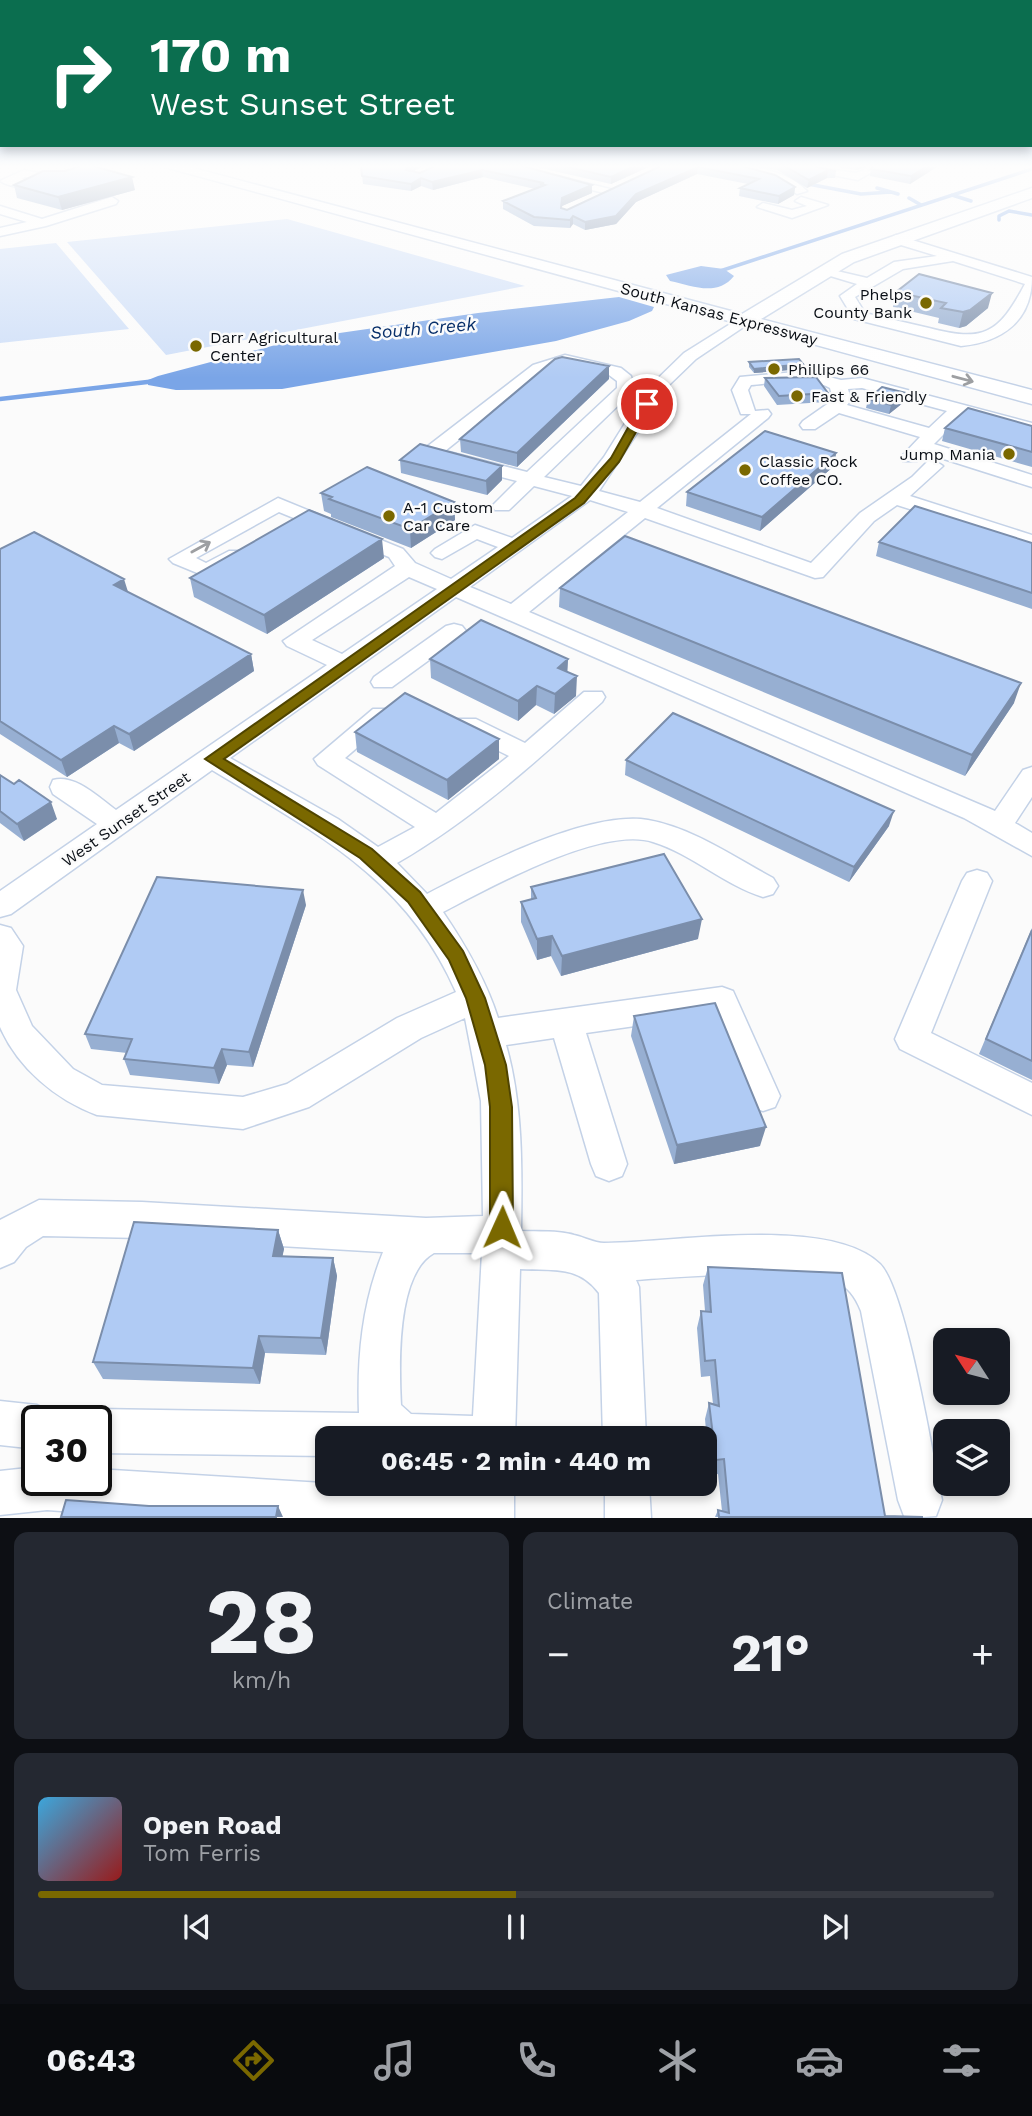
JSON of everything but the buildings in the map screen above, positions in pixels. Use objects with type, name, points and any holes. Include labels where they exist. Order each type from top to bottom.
[{"type":"main road","name":"South Kansas Expressway","points":[[453,236],[751,309],[1032,397]]},
{"type":"main road","name":"South Kansas Expressway","points":[[471,236],[1032,382]]},
{"type":"main road","points":[[751,309],[797,288],[848,258],[904,236]]},
{"type":"main road","points":[[797,288],[809,314],[848,334]]},
{"type":"main road","points":[[692,294],[727,297]]},
{"type":"street","points":[[895,239],[1032,283],[1017,314],[990,337],[979,341],[961,341],[859,316],[847,296],[899,265],[948,259]]},
{"type":"street","name":"West Sunset Street","points":[[0,906],[213,759],[587,493],[615,459],[654,393],[682,363],[751,309]]},
{"type":"street","points":[[502,506],[531,479],[625,389],[625,380],[615,371],[565,360],[548,363],[431,450],[442,457],[531,479],[587,493],[644,510],[816,572],[867,517],[919,481],[934,466]]},
{"type":"street","points":[[838,386],[862,383],[1032,429]]},
{"type":"street","points":[[625,389],[654,393]]},
{"type":"street","points":[[837,407],[921,446],[1032,481]]},
{"type":"street","points":[[514,613],[644,510],[755,412]]},
{"type":"street","points":[[921,446],[955,413],[970,412]]},
{"type":"street","points":[[251,547],[207,571],[180,559],[278,504],[396,553],[407,568],[844,753],[974,811],[1032,846]]},
{"type":"street","points":[[283,528],[305,516]]},
{"type":"street","points":[[442,553],[475,531],[515,546]]},
{"type":"street","points":[[396,694],[347,664],[295,641],[407,568]]},
{"type":"street","points":[[437,827],[327,759],[396,694],[454,631]]},
{"type":"street","points":[[376,862],[437,827],[528,755],[593,697]]},
{"type":"street","points":[[443,713],[528,755]]},
{"type":"street","points":[[213,759],[341,837],[376,862],[423,909],[457,956],[475,998],[487,1034],[501,1107],[502,1242],[492,1426]]},
{"type":"street","points":[[999,827],[1032,776]]},
{"type":"street","points":[[63,787],[118,825]]},
{"type":"street","points":[[423,909],[492,873],[563,845],[627,828],[647,830],[673,838],[763,886]]},
{"type":"street","points":[[977,881],[912,1039],[1032,1100]]},
{"type":"street","points":[[0,937],[8,946],[0,990],[20,1035],[61,1080],[97,1100],[243,1113],[297,1096],[409,1028],[475,998]]},
{"type":"street","points":[[566,1023],[609,1164]]},
{"type":"street","points":[[0,1249],[12,1234],[39,1219],[142,1220],[425,1236]]},
{"type":"street","points":[[502,1242],[572,1253],[601,1263],[619,1287],[625,1426]]},
{"type":"street","points":[[0,1423],[21,1425]]},
{"type":"street","points":[[0,1493],[47,1488],[361,1513],[492,1506]]},
{"type":"street","points":[[627,1496],[628,1517]]},
{"type":"lane","points":[[824,272],[869,283]]},
{"type":"lane","points":[[755,412],[740,390],[746,382],[818,377],[838,386],[842,400],[837,407],[809,425]]},
{"type":"lane","points":[[895,498],[1032,542]]},
{"type":"lane","points":[[487,1034],[722,1000],[763,1096]]},
{"type":"lane","points":[[393,1426],[380,1415],[377,1380],[392,1273],[403,1252],[425,1236],[502,1242]]},
{"type":"lane","points":[[601,1263],[676,1257],[802,1256],[838,1260],[867,1279],[881,1308],[920,1500]]},
{"type":"lane","points":[[112,1431],[315,1434]]},
{"type":"shaded area","points":[[126,236],[347,236],[525,286],[166,355],[67,242]]},
{"type":"shaded area","points":[[56,243],[129,329],[0,343],[0,249]]},
{"type":"water","points":[[701,266],[724,269],[734,276],[720,286],[704,288],[670,281],[666,275]]},
{"type":"water","points":[[619,297],[654,307],[652,311],[629,321],[556,341],[282,389],[176,390],[148,385],[148,380],[158,376],[298,339],[478,313]]},
{"type":"waterway","name":"South Creek","points":[[717,272],[828,236]]},
{"type":"waterway","name":"South Creek","points":[[0,399],[156,381]]},
{"type":"place","name":"Phelps County Bank","points":[[926,303]]},
{"type":"place","name":"Darr Agricultural Center","points":[[196,346]]},
{"type":"place","name":"Phillips 66","points":[[774,369]]},
{"type":"place","name":"Fast & Friendly","points":[[797,396]]},
{"type":"place","name":"Jump Mania","points":[[1009,454]]},
{"type":"place","name":"Classic Rock Coffee CO.","points":[[745,470]]},
{"type":"place","name":"A-1 Custom Car Care","points":[[389,516]]},
{"type":"route","points":[[502,1227],[503,1152],[501,1107],[495,1065],[475,998],[457,956],[414,897],[366,854],[213,759],[579,500],[592,489],[615,459],[647,404]]}]
